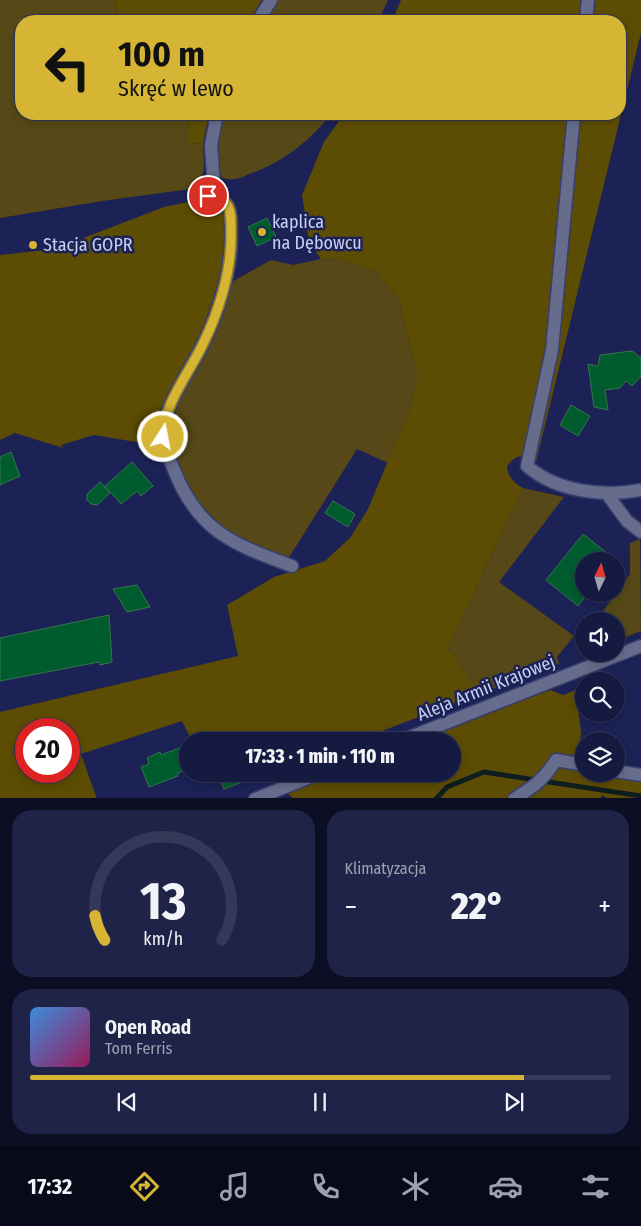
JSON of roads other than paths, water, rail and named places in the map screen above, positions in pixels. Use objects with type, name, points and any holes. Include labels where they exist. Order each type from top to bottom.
[{"type":"street","points":[[262,15],[271,0]]},
{"type":"street","points":[[587,15],[588,0]]},
{"type":"street","points":[[215,120],[211,145],[211,192],[230,208],[232,241],[228,268],[216,313],[203,345],[165,420],[163,437],[167,454],[181,488],[192,507],[212,528],[243,548],[292,566]]},
{"type":"street","points":[[573,120],[552,350],[527,466],[537,475],[560,484],[588,491],[607,494],[641,490]]},
{"type":"street","points":[[607,494],[627,521],[641,532]]},
{"type":"street","name":"Aleja Armii Krajowej","points":[[423,732],[641,646]]},
{"type":"street","points":[[514,798],[536,786],[549,772],[556,760],[575,763]]},
{"type":"street","points":[[625,773],[641,776]]},
{"type":"street","points":[[255,798],[297,782]]},
{"type":"waterway","points":[[437,798],[447,787],[484,772],[641,796]]},
{"type":"place","name":"kaplica na Dębowcu","points":[[262,232]]},
{"type":"place","name":"Stacja GOPR","points":[[33,245]]}]
